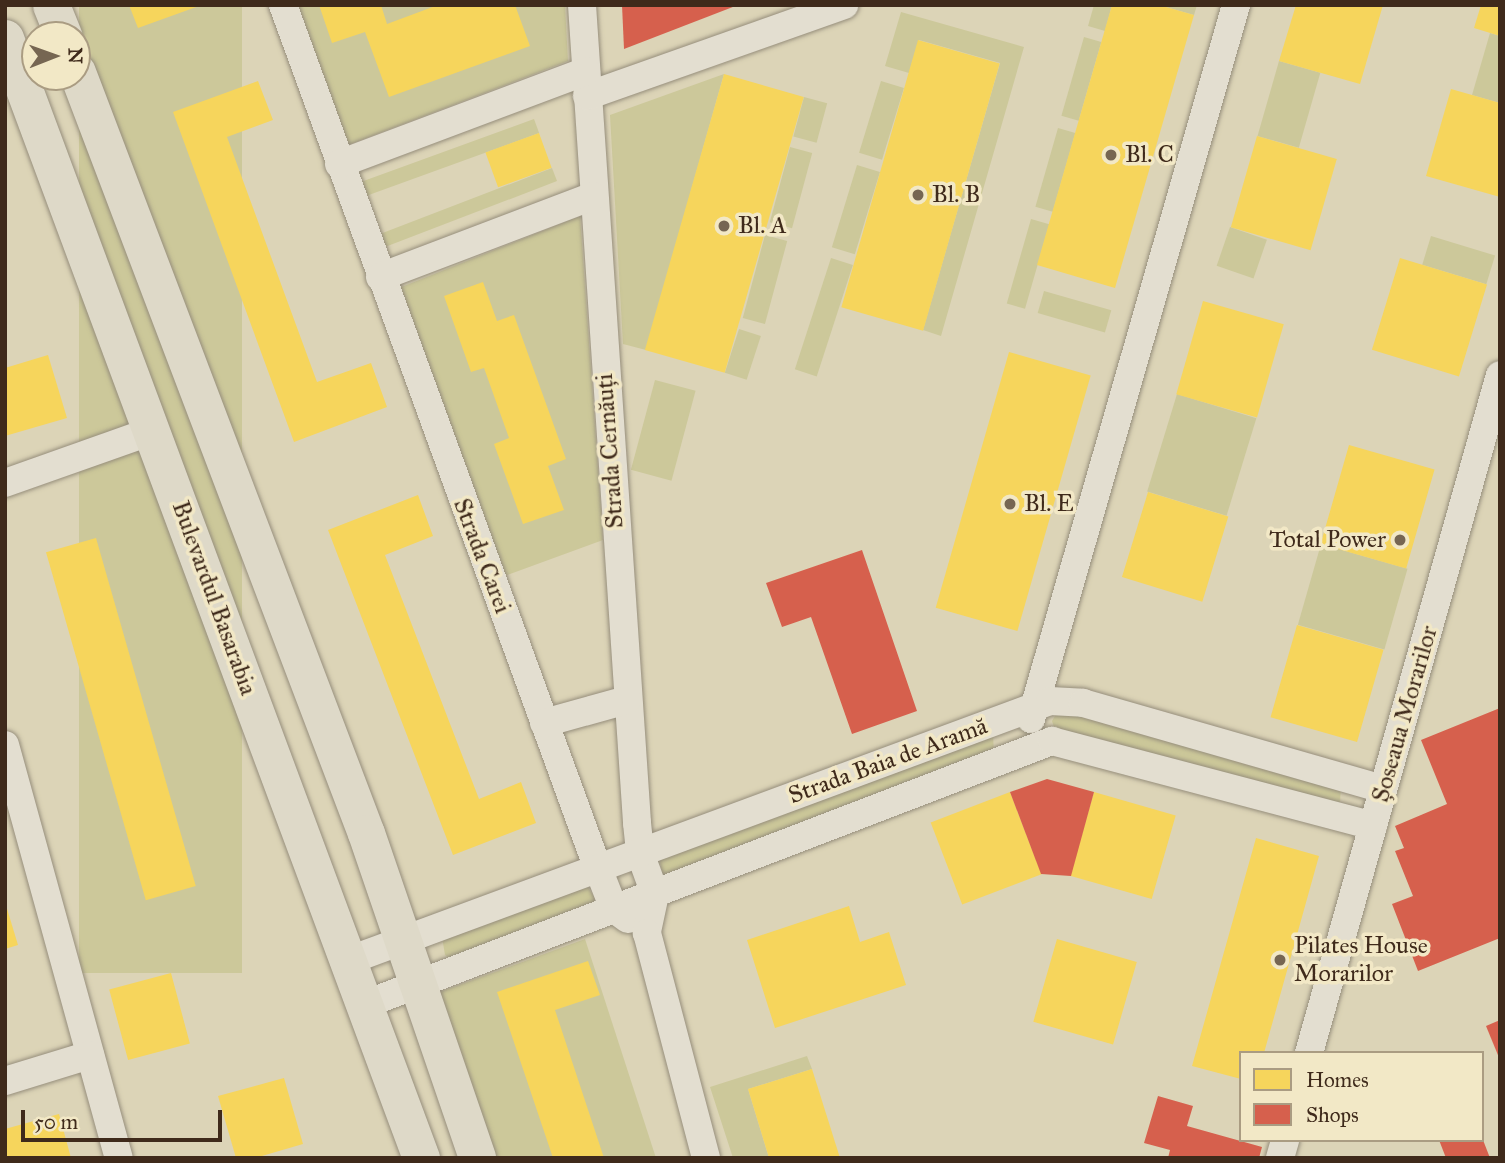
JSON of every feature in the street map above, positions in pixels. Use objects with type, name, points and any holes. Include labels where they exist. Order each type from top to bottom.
[{"type":"main road","name":"Bulevardul Basarabia","points":[[5,38],[12,74],[152,431],[350,960],[419,1157]]},
{"type":"main road","points":[[84,91],[328,730],[477,1158]]},
{"type":"street","name":"Strada Carei","points":[[283,5],[380,277],[614,909]]},
{"type":"street","name":"Strada Cernăuți","points":[[582,5],[627,700],[640,853],[655,894]]},
{"type":"street","points":[[339,163],[553,83],[615,86],[844,5]]},
{"type":"street","points":[[1021,752],[1236,5]]},
{"type":"street","points":[[380,277],[593,196]]},
{"type":"street","name":"Șoseaua Morarilor","points":[[1311,1051],[1500,375]]},
{"type":"street","points":[[5,483],[152,431]]},
{"type":"street","points":[[544,723],[627,700]]},
{"type":"street","name":"Strada Baia de Aramă","points":[[350,960],[1050,701],[1083,704],[1383,789]]},
{"type":"street","name":"Strada Baia de Aramă","points":[[366,1004],[1021,752],[1065,741],[1373,826]]},
{"type":"street","points":[[5,745],[119,1158]]},
{"type":"street","points":[[655,894],[647,933],[706,1158]]},
{"type":"street","points":[[614,909],[647,933]]},
{"type":"street","points":[[5,1081],[90,1055]]},
{"type":"shaded area","points":[[79,5],[242,5],[242,973],[79,973],[79,91],[91,91],[91,21],[79,21]]},
{"type":"shaded area","points":[[298,5],[565,5],[568,61],[348,145]]},
{"type":"shaded area","points":[[1094,5],[1112,5],[1105,31],[1088,26]]},
{"type":"shaded area","points":[[1159,5],[1197,5],[1194,15]]},
{"type":"shaded area","points":[[901,12],[1024,47],[941,336],[923,330],[1000,63],[919,40],[909,73],[885,66]]},
{"type":"shaded area","points":[[1490,33],[1500,36],[1500,103],[1472,95]]},
{"type":"shaded area","points":[[1084,37],[1101,42],[1079,121],[1061,116]]},
{"type":"shaded area","points":[[1279,61],[1320,73],[1299,148],[1258,136]]},
{"type":"shaded area","points":[[724,74],[646,350],[623,344],[610,115]]},
{"type":"shaded area","points":[[881,81],[904,88],[882,160],[859,153]]},
{"type":"shaded area","points":[[804,97],[827,103],[817,143],[793,137]]},
{"type":"shaded area","points":[[534,119],[539,133],[365,196],[360,182]]},
{"type":"shaded area","points":[[1058,128],[1075,133],[1053,212],[1035,207]]},
{"type":"shaded area","points":[[790,147],[812,153],[792,228],[770,222]]},
{"type":"shaded area","points":[[857,165],[880,172],[855,254],[832,247]]},
{"type":"shaded area","points":[[552,168],[557,181],[384,247],[379,234]]},
{"type":"shaded area","points":[[580,216],[603,540],[502,577],[399,288]]},
{"type":"shaded area","points":[[1031,219],[1049,224],[1025,309],[1007,304]]},
{"type":"shaded area","points":[[1230,227],[1267,240],[1254,278],[1217,266]]},
{"type":"shaded area","points":[[765,235],[787,241],[765,324],[743,318]]},
{"type":"shaded area","points":[[1431,236],[1495,256],[1486,284],[1422,265]]},
{"type":"shaded area","points":[[831,258],[853,265],[817,376],[795,369]]},
{"type":"shaded area","points":[[1044,291],[1111,310],[1105,332],[1038,313]]},
{"type":"shaded area","points":[[739,329],[761,336],[747,380],[725,373]]},
{"type":"shaded area","points":[[655,380],[696,391],[671,481],[631,470]]},
{"type":"shaded area","points":[[1177,394],[1256,418],[1227,516],[1147,492]]},
{"type":"shaded area","points":[[1321,544],[1408,569],[1384,650],[1298,625]]},
{"type":"shaded area","points":[[1061,706],[1341,785],[1340,803],[1333,808],[1055,730],[1052,721]]},
{"type":"shaded area","points":[[993,735],[994,753],[668,878],[662,873],[659,856]]},
{"type":"shaded area","points":[[585,883],[595,898],[593,907],[451,959],[445,955],[442,937]]},
{"type":"shaded area","points":[[585,939],[656,1158],[495,1158],[440,992]]},
{"type":"shaded area","points":[[807,1056],[812,1069],[748,1089],[769,1158],[733,1158],[710,1087]]},
{"type":"building: Homes","points":[[129,5],[199,5],[199,6],[138,28]]},
{"type":"building: Homes","points":[[319,5],[381,5],[387,24],[438,5],[515,5],[530,46],[389,97],[365,32],[332,43]]},
{"type":"building: Homes","name":"Bl. C","points":[[1112,5],[1159,5],[1194,15],[1115,288],[1037,265]]},
{"type":"building: Homes","points":[[1296,5],[1383,5],[1360,84],[1279,61]]},
{"type":"building: Homes","points":[[1481,5],[1500,5],[1500,36],[1474,28]]},
{"type":"building: Homes","name":"Bl. B","points":[[918,40],[1000,63],[923,331],[841,307]]},
{"type":"building: Homes","name":"Bl. A","points":[[724,74],[804,97],[725,373],[645,350]]},
{"type":"building: Homes","points":[[258,81],[273,120],[227,137],[317,382],[371,363],[387,407],[294,442],[173,112]]},
{"type":"building: Homes","points":[[1451,89],[1500,103],[1500,197],[1426,176]]},
{"type":"building: Homes","points":[[539,133],[552,168],[498,187],[485,152]]},
{"type":"building: Homes","points":[[1257,136],[1337,159],[1311,250],[1231,227]]},
{"type":"building: Homes","points":[[1400,258],[1487,285],[1459,376],[1372,350]]},
{"type":"building: Homes","points":[[483,282],[497,321],[514,315],[566,459],[548,466],[564,510],[523,524],[494,444],[509,438],[484,368],[471,372],[444,296]]},
{"type":"building: Homes","points":[[1203,301],[1284,324],[1257,417],[1176,394]]},
{"type":"building: Homes","name":"Bl. E","points":[[1009,352],[1091,375],[1017,631],[936,608]]},
{"type":"building: Homes","points":[[48,355],[67,418],[5,436],[5,368]]},
{"type":"building: Homes","points":[[1349,445],[1435,470],[1406,569],[1321,544]]},
{"type":"building: Homes","points":[[1148,492],[1228,517],[1202,602],[1122,577]]},
{"type":"building: Homes","points":[[418,495],[433,536],[385,555],[479,799],[521,782],[536,823],[453,855],[328,530]]},
{"type":"building: Homes","points":[[96,538],[196,886],[146,900],[46,552]]},
{"type":"building: Homes","points":[[1297,625],[1384,650],[1357,742],[1271,717]]},
{"type":"building: Homes","points":[[1010,792],[1042,874],[962,905],[931,822]]},
{"type":"building: Homes","points":[[1094,792],[1176,815],[1152,899],[1070,876]]},
{"type":"building: Homes","points":[[1256,838],[1319,856],[1265,1051],[1239,1051],[1239,1078],[1192,1066]]},
{"type":"building: Homes","points":[[5,902],[18,945],[5,949]]},
{"type":"building: Homes","points":[[849,906],[860,942],[889,932],[906,985],[775,1028],[747,940]]},
{"type":"building: Homes","points":[[1057,939],[1137,962],[1113,1045],[1033,1022]]},
{"type":"building: Homes","points":[[588,961],[600,995],[555,1010],[604,1158],[553,1158],[497,992]]},
{"type":"building: Homes","points":[[171,973],[190,1044],[128,1060],[109,990]]},
{"type":"building: Homes","points":[[812,1069],[840,1158],[769,1158],[748,1089]]},
{"type":"building: Homes","points":[[284,1078],[303,1144],[255,1158],[236,1158],[218,1096]]},
{"type":"building: Homes","points":[[59,1114],[71,1158],[5,1158],[5,1129]]},
{"type":"building: Shops","points":[[622,5],[738,5],[624,49]]},
{"type":"building: Shops","points":[[862,550],[917,711],[852,734],[811,617],[782,627],[766,583]]},
{"type":"building: Shops","points":[[1500,708],[1500,938],[1418,971],[1392,904],[1413,896],[1395,851],[1404,848],[1395,826],[1447,804],[1421,740]]},
{"type":"building: Shops","points":[[1047,779],[1094,792],[1071,876],[1041,874],[1010,792]]},
{"type":"building: Shops","points":[[1500,1020],[1500,1060],[1486,1026]]},
{"type":"building: Shops","points":[[1158,1096],[1193,1106],[1187,1126],[1262,1147],[1259,1158],[1168,1158],[1170,1150],[1144,1143]]},
{"type":"building: Shops","points":[[1440,1142],[1484,1142],[1490,1158],[1446,1158]]},
{"type":"place","name":"Bl. C","points":[[1111,155]]},
{"type":"place","name":"Bl. B","points":[[918,195]]},
{"type":"place","name":"Bl. A","points":[[724,226]]},
{"type":"place","name":"Bl. E","points":[[1010,504]]},
{"type":"place","name":"Total Power","points":[[1400,540]]},
{"type":"place","name":"Pilates House Morarilor","points":[[1280,960]]}]
